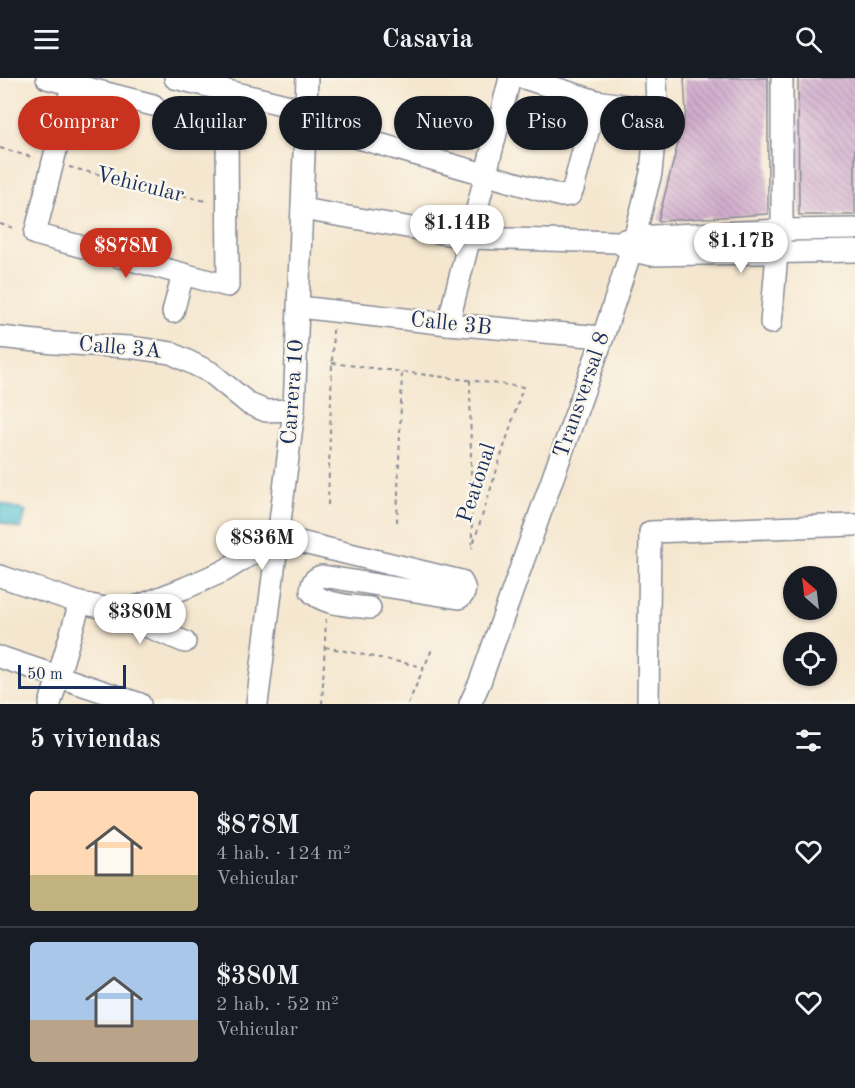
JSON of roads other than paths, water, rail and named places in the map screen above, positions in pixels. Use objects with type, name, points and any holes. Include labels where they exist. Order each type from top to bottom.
[{"type":"street","points":[[47,78],[73,81],[152,105]]},
{"type":"street","points":[[175,78],[279,108]]},
{"type":"street","name":"Carrera 10","points":[[307,78],[307,96]]},
{"type":"street","points":[[448,324],[510,78]]},
{"type":"street","points":[[524,78],[600,102]]},
{"type":"street","name":"Transversal 8","points":[[656,78],[657,96]]},
{"type":"street","points":[[771,323],[777,254],[782,230],[782,78]]},
{"type":"street","points":[[73,81],[35,234],[228,286],[227,150]]},
{"type":"street","points":[[382,140],[561,196],[570,195],[596,101]]},
{"type":"street","name":"Carrera 10","points":[[257,704],[294,410],[305,150]]},
{"type":"street","name":"Transversal 8","points":[[470,704],[484,671],[603,337],[628,243],[651,173],[653,150]]},
{"type":"street","points":[[302,209],[470,238],[628,243],[782,230],[855,229]]},
{"type":"street","points":[[628,243],[652,255],[855,252]]},
{"type":"street","points":[[173,312],[183,274]]},
{"type":"street","name":"Calle 3B","points":[[298,307],[448,324],[603,337]]},
{"type":"street","name":"Calle 3A","points":[[0,337],[171,352],[210,372],[249,404],[266,411],[294,410]]},
{"type":"street","points":[[648,704],[650,532],[855,525]]},
{"type":"street","points":[[0,576],[80,603],[122,611],[174,593],[224,570],[279,537],[461,581],[465,586],[463,596],[459,598],[322,576],[315,578],[312,584],[311,591],[315,596],[327,601],[370,609]]},
{"type":"street","points":[[50,704],[80,603]]},
{"type":"street","points":[[122,611],[129,619],[185,642]]},
{"type":"street","points":[[0,657],[140,704]]},
{"type":"water","points":[[0,503],[26,511],[21,529],[0,522]]}]
